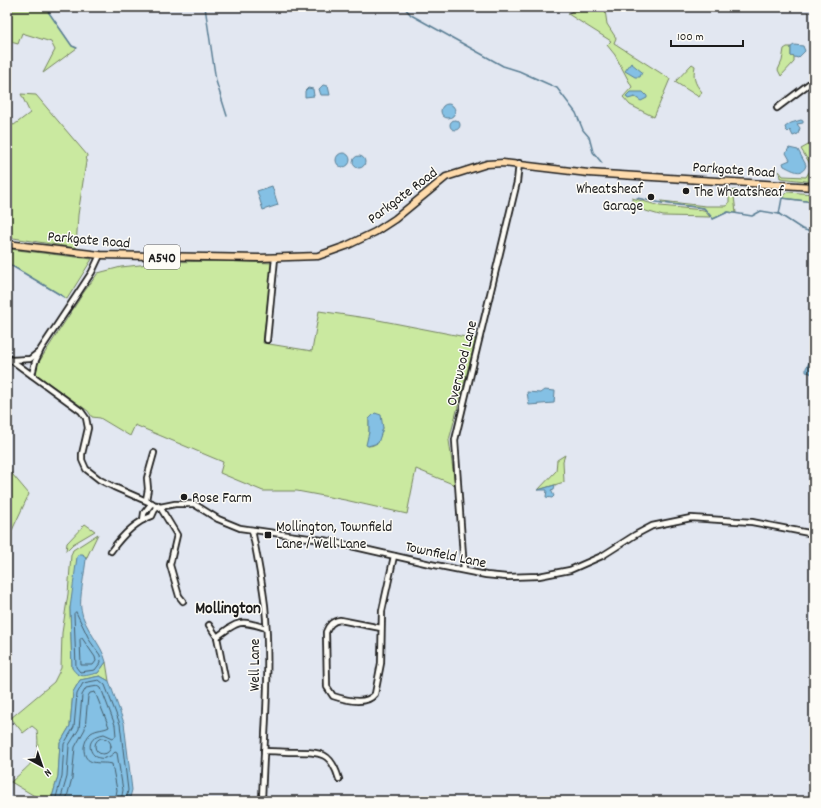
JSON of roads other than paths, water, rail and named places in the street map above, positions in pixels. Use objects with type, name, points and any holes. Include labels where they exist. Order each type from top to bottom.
[{"type":"main road","name":"Parkgate Road","points":[[7,244],[100,255],[275,258],[318,256],[368,236],[395,219],[446,177],[488,164],[519,163],[588,173],[814,187]]},
{"type":"street","points":[[777,108],[814,80]]},
{"type":"street","name":"Overwood Lane","points":[[464,570],[454,440],[515,190],[519,163]]},
{"type":"street","points":[[32,375],[35,362],[42,349],[92,272],[100,255]]},
{"type":"street","points":[[267,340],[275,258]]},
{"type":"street","points":[[9,358],[30,359],[42,349]]},
{"type":"street","points":[[9,358],[81,411],[86,418],[87,435],[82,454],[82,460],[86,469],[96,477],[114,487],[156,505],[177,536],[170,565],[179,596],[183,601]]},
{"type":"street","points":[[146,500],[148,490],[147,478],[154,453]]},
{"type":"street","name":"Townfield Lane","points":[[156,505],[194,504],[218,519],[240,528],[329,541],[394,556],[507,577],[539,576],[570,570],[602,556],[634,534],[652,526],[691,518],[752,522],[814,534]]},
{"type":"street","points":[[111,551],[143,520],[152,516],[156,505]]},
{"type":"street","points":[[143,520],[144,513],[156,505]]},
{"type":"street","name":"Well Lane","points":[[252,530],[265,605],[266,628],[262,801]]},
{"type":"street","points":[[381,628],[340,620],[335,621],[328,627],[326,632],[327,687],[332,696],[355,701],[367,701],[375,694],[380,663],[381,628],[385,591],[394,556]]},
{"type":"street","points":[[217,636],[233,624],[241,622],[266,628]]},
{"type":"street","points":[[209,625],[217,636],[225,678]]},
{"type":"street","points":[[264,751],[314,751],[323,754],[330,759],[336,768],[339,779]]},
{"type":"water","points":[[794,45],[803,46],[805,51],[798,58],[791,56],[791,47]]},
{"type":"water","points":[[631,63],[642,72],[640,77],[635,77],[625,71]]},
{"type":"water","points":[[323,85],[328,86],[330,95],[321,95],[319,89]]},
{"type":"water","points":[[308,88],[313,89],[314,96],[305,97],[305,91]]},
{"type":"water","points":[[630,92],[643,92],[647,98],[641,101],[635,97],[628,99],[626,96]]},
{"type":"water","points":[[448,104],[453,106],[455,111],[453,116],[448,118],[443,116],[441,111],[443,106]]},
{"type":"water","points":[[453,120],[457,120],[459,121],[459,129],[453,130],[450,127],[450,123]]},
{"type":"water","points":[[801,120],[803,123],[797,124],[800,128],[798,134],[793,136],[790,130],[788,132],[786,130],[785,127],[791,123]]},
{"type":"water","points":[[789,148],[798,150],[806,165],[805,169],[802,171],[797,172],[784,166],[783,163],[790,160],[786,153]]},
{"type":"water","points":[[340,153],[346,153],[350,157],[350,163],[346,167],[340,167],[336,163],[336,157]]},
{"type":"water","points":[[357,156],[361,156],[365,162],[361,168],[357,168],[353,164],[353,160]]},
{"type":"water","points":[[272,186],[278,205],[263,210],[257,191]]},
{"type":"water","points":[[814,360],[814,374],[806,372],[806,368],[810,361]]},
{"type":"water","points":[[544,390],[555,391],[554,403],[529,405],[527,392],[540,393]]},
{"type":"water","points":[[375,413],[381,415],[383,428],[378,443],[368,446],[366,445],[369,432],[369,419]]},
{"type":"water","points":[[555,485],[554,489],[551,490],[554,496],[552,498],[546,497],[547,490],[538,490]]},
{"type":"water","points":[[79,554],[83,554],[86,559],[81,609],[89,630],[101,649],[106,662],[98,673],[84,676],[75,672],[72,668],[70,608],[77,557]]},
{"type":"water","points":[[100,676],[109,681],[124,723],[132,790],[129,801],[51,801],[58,776],[60,743],[70,726],[73,692],[80,680]]},
{"type":"waterway","points":[[45,7],[72,46],[77,48]]},
{"type":"waterway","points":[[205,7],[216,81],[227,116]]},
{"type":"waterway","points":[[404,7],[411,15],[503,66],[519,71],[557,88],[576,113],[583,130],[589,137],[593,152],[602,163]]},
{"type":"waterway","points":[[637,198],[662,203],[704,208],[713,219],[728,212],[752,216],[761,211],[779,214],[802,229],[814,233]]},
{"type":"waterway","points":[[779,214],[782,198],[814,202]]},
{"type":"waterway","points":[[7,263],[64,297]]},
{"type":"place","name":"The Wheatsheaf","points":[[686,191]]},
{"type":"place","name":"Wheatsheaf Garage","points":[[651,197]]},
{"type":"place","name":"Rose Farm","points":[[184,497]]},
{"type":"place","name":"Mollington, Townfield Lane / Well Lane","points":[[268,535]]},
{"type":"district","name":"Mollington","points":[[228,607]]}]
